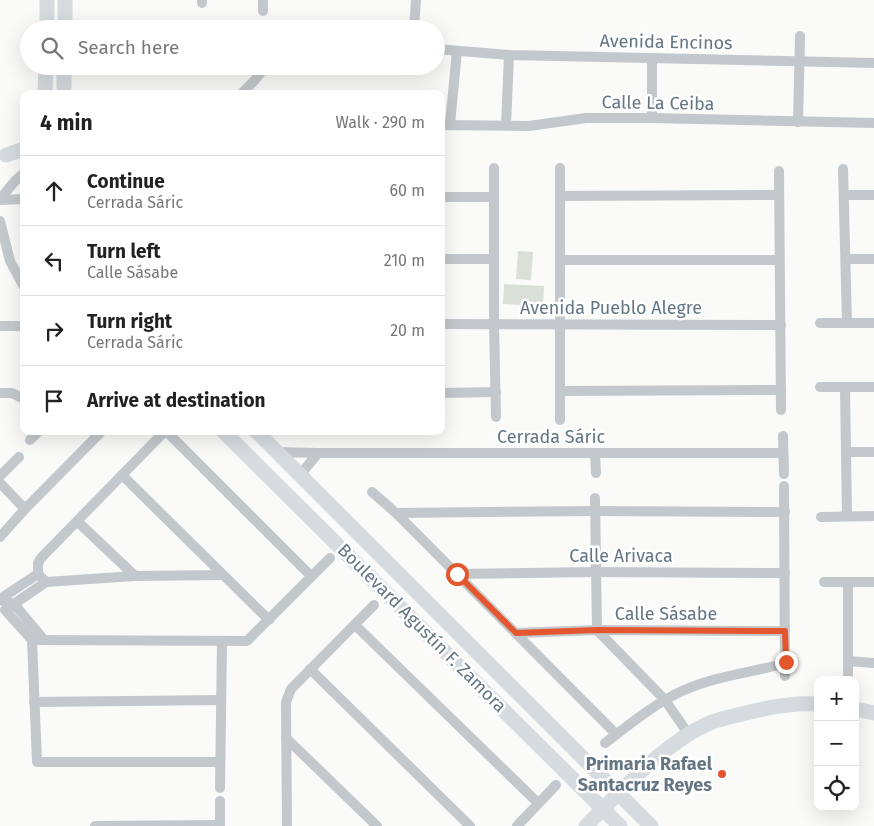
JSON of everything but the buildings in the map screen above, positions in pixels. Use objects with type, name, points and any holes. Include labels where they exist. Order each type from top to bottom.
[{"type":"street","points":[[47,20],[48,0]]},
{"type":"street","points":[[65,0],[65,20]]},
{"type":"street","points":[[415,20],[416,0]]},
{"type":"street","points":[[798,122],[800,36]]},
{"type":"street","name":"Avenida Encinos","points":[[445,50],[509,55],[874,63]]},
{"type":"street","points":[[446,125],[457,51]]},
{"type":"street","points":[[506,125],[509,55]]},
{"type":"street","points":[[652,58],[652,118]]},
{"type":"street","points":[[46,75],[47,90]]},
{"type":"street","points":[[64,75],[64,90]]},
{"type":"street","points":[[245,90],[259,75]]},
{"type":"street","name":"Calle La Ceiba","points":[[446,125],[529,126],[586,118],[874,123]]},
{"type":"street","points":[[3,155],[20,150]]},
{"type":"street","points":[[3,155],[20,155]]},
{"type":"street","points":[[494,168],[496,417]]},
{"type":"street","points":[[560,168],[560,420]]},
{"type":"street","points":[[843,169],[847,323]]},
{"type":"street","points":[[778,171],[781,410]]},
{"type":"street","points":[[0,199],[20,177]]},
{"type":"street","points":[[560,196],[779,195]]},
{"type":"street","points":[[844,195],[874,195]]},
{"type":"street","points":[[445,197],[493,197]]},
{"type":"street","points":[[0,199],[20,199]]},
{"type":"street","points":[[0,221],[5,261],[20,282]]},
{"type":"street","points":[[445,259],[494,259]]},
{"type":"street","points":[[846,259],[874,259]]},
{"type":"street","points":[[560,260],[780,260]]},
{"type":"street","points":[[820,323],[874,323]]},
{"type":"street","name":"Avenida Pueblo Alegre","points":[[445,324],[781,325]]},
{"type":"street","points":[[0,326],[20,326]]},
{"type":"street","points":[[820,388],[874,387]]},
{"type":"street","points":[[845,388],[847,516]]},
{"type":"street","points":[[560,391],[781,390]]},
{"type":"street","points":[[445,393],[496,392]]},
{"type":"street","points":[[0,393],[12,393],[20,397]]},
{"type":"street","points":[[30,440],[35,435]]},
{"type":"street","points":[[0,537],[98,435]]},
{"type":"street","points":[[46,582],[38,574],[40,558],[78,522],[161,435]]},
{"type":"street","points":[[169,435],[311,576]]},
{"type":"street","name":"Boulevard Agustín F. Zamora","points":[[227,435],[620,826]]},
{"type":"street","name":"Boulevard Agustín F. Zamora","points":[[260,435],[651,826]]},
{"type":"street","points":[[783,436],[784,474]]},
{"type":"street","name":"Cerrada Sáric","points":[[277,452],[783,453]]},
{"type":"street","points":[[846,452],[874,452]]},
{"type":"street","points":[[300,475],[318,453]]},
{"type":"street","points":[[595,454],[596,473]]},
{"type":"street","points":[[2,470],[19,457]]},
{"type":"street","points":[[122,475],[222,576],[270,618]]},
{"type":"street","points":[[0,483],[25,509]]},
{"type":"street","points":[[784,486],[785,676]]},
{"type":"street","points":[[372,492],[396,513],[616,734]]},
{"type":"street","points":[[595,498],[597,630],[665,700],[689,735]]},
{"type":"street","points":[[396,513],[785,512]]},
{"type":"street","points":[[821,517],[874,516]]},
{"type":"street","points":[[78,522],[135,576]]},
{"type":"street","points":[[32,640],[247,641],[330,558]]},
{"type":"street","name":"Calle Arivaca","points":[[457,574],[595,572],[785,573]]},
{"type":"street","points":[[38,574],[0,600],[32,640],[36,760],[39,763],[220,762]]},
{"type":"street","points":[[6,608],[46,582],[135,576],[222,576]]},
{"type":"street","points":[[389,595],[405,580]]},
{"type":"street","points":[[824,582],[874,582]]},
{"type":"street","points":[[848,582],[848,676]]},
{"type":"street","points":[[287,826],[287,696],[291,689],[374,605]]},
{"type":"street","points":[[6,608],[44,640]]},
{"type":"street","points":[[356,625],[538,803]]},
{"type":"street","name":"Calle Sásabe","points":[[516,633],[597,630],[785,631]]},
{"type":"street","points":[[220,788],[222,641]]},
{"type":"street","points":[[848,661],[874,663]]},
{"type":"street","points":[[605,743],[665,700],[683,691],[722,677],[786,662]]},
{"type":"street","points":[[310,670],[470,826]]},
{"type":"street","points":[[34,702],[221,700]]},
{"type":"street","points":[[586,826],[663,753],[689,735],[713,722],[760,710],[783,706],[814,704]]},
{"type":"street","points":[[859,710],[874,713]]},
{"type":"street","points":[[286,738],[377,826]]},
{"type":"street","points":[[517,826],[556,785]]},
{"type":"street","points":[[95,826],[220,826],[220,801]]},
{"type":"shaded area","points":[[518,251],[533,252],[531,280],[516,279]]},
{"type":"shaded area","points":[[504,284],[544,286],[543,306],[503,304]]},
{"type":"place","name":"Primaria Rafael Santacruz Reyes","points":[[722,774]]},
{"type":"route","points":[[457,574],[516,633],[597,630],[785,631],[786,662]]}]
